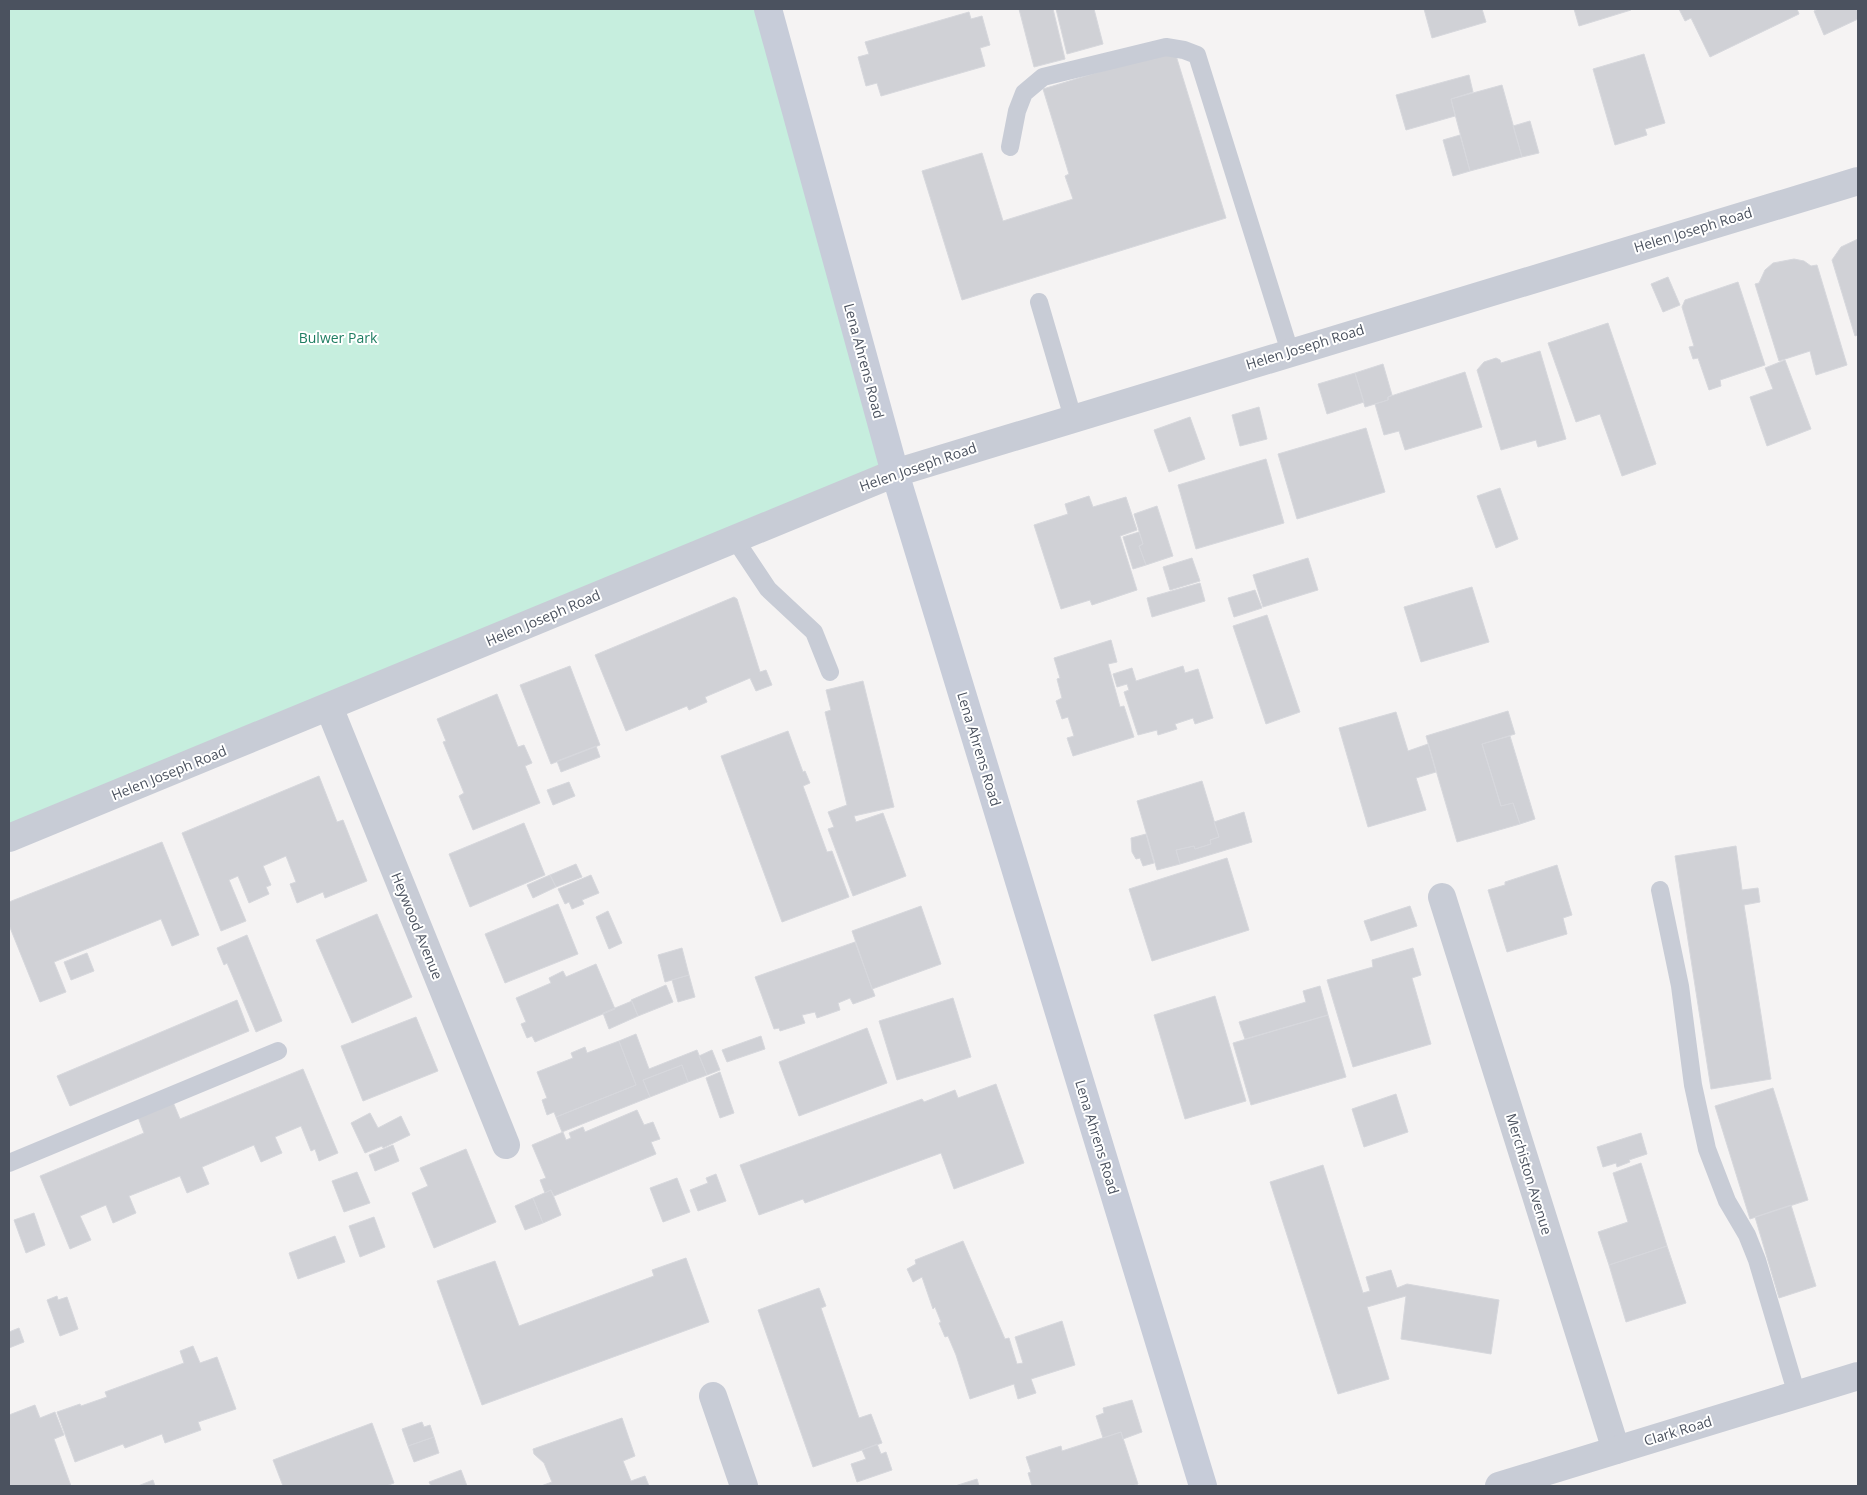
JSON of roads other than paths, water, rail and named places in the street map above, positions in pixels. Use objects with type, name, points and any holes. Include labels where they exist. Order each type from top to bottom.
[{"type":"main road","name":"Lena Ahrens Road","points":[[768,9],[895,473],[1203,1486]]},
{"type":"street","name":"Helen Joseph Road","points":[[9,838],[895,473],[1858,180]]},
{"type":"street","name":"Heywood Avenue","points":[[329,707],[506,1145]]},
{"type":"street","name":"Merchiston Avenue","points":[[1442,897],[1616,1450]]},
{"type":"street","name":"Clark Road","points":[[1499,1486],[1858,1376]]},
{"type":"street","points":[[713,1396],[744,1486]]},
{"type":"lane","points":[[1010,147],[1017,111],[1024,93],[1043,77],[1166,47],[1184,50],[1196,56],[1290,352]]},
{"type":"lane","points":[[1039,302],[1073,418]]},
{"type":"lane","points":[[734,538],[768,589],[814,632],[830,672]]},
{"type":"lane","points":[[1660,890],[1680,986],[1693,1085],[1707,1149],[1727,1200],[1747,1235],[1757,1260],[1797,1395]]},
{"type":"lane","points":[[9,1163],[278,1051]]},
{"type":"park label","name":"Bulwer Park","points":[[338,338]]}]
